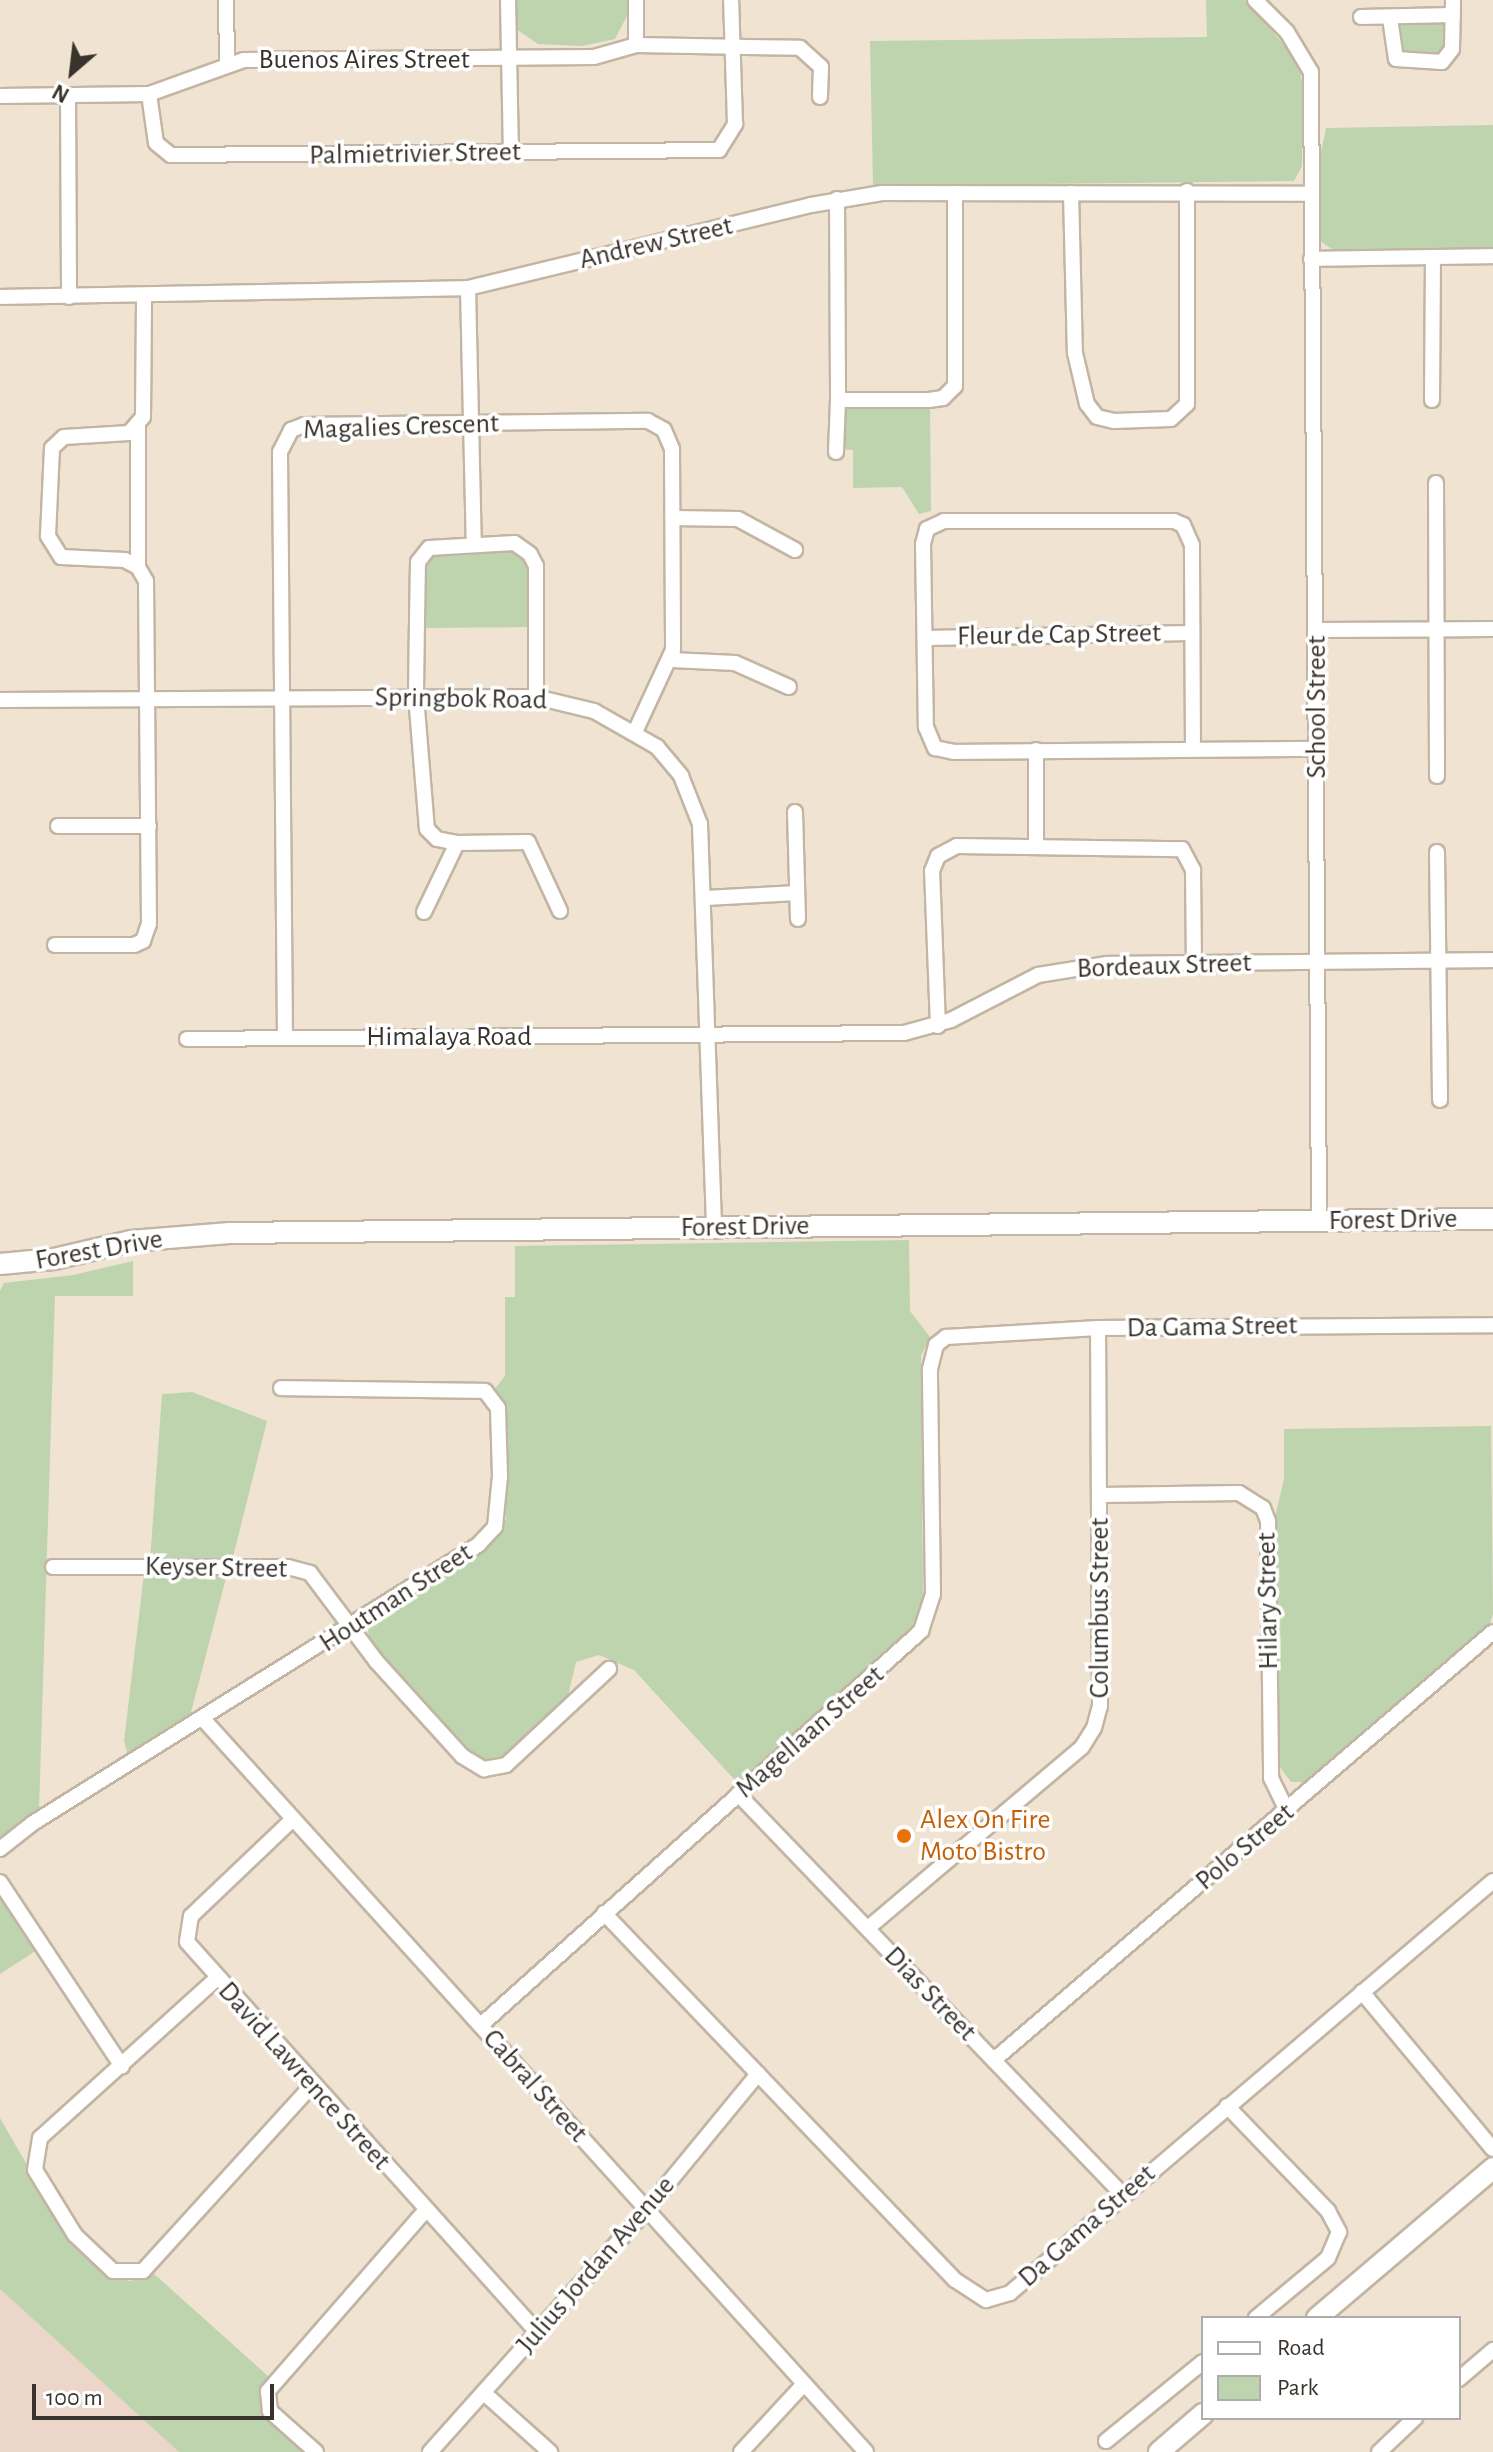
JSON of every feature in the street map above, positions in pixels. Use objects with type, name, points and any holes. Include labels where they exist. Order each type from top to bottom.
[{"type":"street","points":[[226,0],[227,64]]},
{"type":"street","points":[[508,0],[511,153]]},
{"type":"street","points":[[636,0],[636,45]]},
{"type":"street","points":[[731,0],[732,47]]},
{"type":"street","name":"School Street","points":[[1255,0],[1287,32],[1311,72],[1319,1221]]},
{"type":"street","points":[[1361,17],[1390,18],[1453,8],[1452,49],[1442,62],[1396,59],[1390,18]]},
{"type":"street","name":"Buenos Aires Street","points":[[0,96],[149,94],[227,64],[594,57],[636,45],[805,50],[821,67],[820,97]]},
{"type":"street","name":"Palmietrivier Street","points":[[149,94],[156,143],[171,155],[701,151],[726,145],[735,124],[732,47]]},
{"type":"street","points":[[68,96],[69,297]]},
{"type":"street","points":[[1071,193],[1075,353],[1087,404],[1097,417],[1114,421],[1171,419],[1187,404],[1187,191]]},
{"type":"street","name":"Andrew Street","points":[[0,297],[144,297],[468,288],[837,199],[882,193],[1187,191],[1311,194]]},
{"type":"street","points":[[838,400],[943,398],[955,386],[955,193]]},
{"type":"street","points":[[836,452],[837,199]]},
{"type":"street","points":[[1311,259],[1493,256]]},
{"type":"street","points":[[1432,400],[1433,257]]},
{"type":"street","points":[[468,288],[474,544]]},
{"type":"street","points":[[55,945],[143,941],[149,924],[146,581],[138,567],[138,426],[144,407],[144,297]]},
{"type":"street","name":"Magalies Crescent","points":[[285,1038],[280,452],[285,435],[304,425],[654,423],[671,442],[672,660],[635,732]]},
{"type":"street","points":[[138,426],[120,435],[64,437],[52,448],[48,536],[61,557],[125,560],[138,567]]},
{"type":"street","points":[[1436,483],[1434,631],[1437,776]]},
{"type":"street","points":[[673,518],[738,519],[795,550]]},
{"type":"street","points":[[1193,749],[1192,545],[1183,525],[1174,521],[944,521],[930,526],[923,539],[931,743],[942,751],[1317,749]]},
{"type":"street","points":[[536,697],[534,560],[514,543],[436,545],[418,562],[416,696],[424,820],[437,839],[457,843],[528,842],[560,911]]},
{"type":"street","points":[[1316,630],[1493,629]]},
{"type":"street","name":"Fleur de Cap Street","points":[[926,638],[1191,633]]},
{"type":"street","points":[[672,660],[735,663],[789,687]]},
{"type":"street","name":"Springbok Road","points":[[0,700],[536,697],[594,711],[635,732],[675,765],[695,805],[706,898],[714,1228]]},
{"type":"street","points":[[1036,750],[1036,846]]},
{"type":"street","points":[[795,812],[798,919]]},
{"type":"street","points":[[58,826],[149,826]]},
{"type":"street","points":[[424,912],[457,843]]},
{"type":"street","points":[[938,1026],[934,863],[945,850],[957,846],[1174,846],[1187,852],[1193,870],[1194,964]]},
{"type":"street","points":[[1437,852],[1440,1100]]},
{"type":"street","points":[[706,898],[797,893]]},
{"type":"street","name":"Bordeaux Street","points":[[879,1034],[938,1026],[1038,975],[1107,964],[1493,960]]},
{"type":"street","name":"Himalaya Road","points":[[187,1039],[879,1034]]},
{"type":"street","name":"Forest Drive","points":[[0,1264],[54,1259],[131,1241],[230,1233],[1493,1219]]},
{"type":"street","name":"Da Gama Street","points":[[936,1345],[959,1332],[1493,1325]]},
{"type":"street","name":"Columbus Street","points":[[868,1928],[1082,1747],[1094,1728],[1100,1706],[1098,1328]]},
{"type":"street","name":"Magellaan Street","points":[[481,2025],[921,1631],[933,1594],[930,1369],[936,1345]]},
{"type":"street","name":"Houtman Street","points":[[0,1849],[33,1823],[204,1720],[490,1536],[498,1515],[498,1408],[491,1396],[471,1387],[281,1388]]},
{"type":"street","name":"Hilary Street","points":[[1101,1495],[1239,1493],[1263,1508],[1268,1521],[1271,1778],[1287,1811]]},
{"type":"street","name":"Keyser Street","points":[[53,1567],[299,1569],[320,1581],[350,1627],[462,1756],[484,1769],[506,1765],[609,1669]]},
{"type":"street","name":"Polo Street","points":[[994,2060],[1493,1632]]},
{"type":"street","name":"Cabral Street","points":[[204,1720],[866,2452]]},
{"type":"street","name":"Dias Street","points":[[738,1794],[1122,2194]]},
{"type":"street","name":"David Lawrence Street","points":[[293,1819],[187,1921],[187,1942],[216,1979],[537,2332]]},
{"type":"street","points":[[0,1882],[122,2066]]},
{"type":"street","name":"Da Gama Street","points":[[604,1913],[955,2280],[986,2300],[1010,2293],[1122,2194],[1492,1884]]},
{"type":"street","points":[[216,1979],[40,2138],[34,2159],[40,2182],[75,2235],[113,2271],[128,2275],[149,2266],[313,2084]]},
{"type":"street","points":[[1362,1992],[1493,2149]]},
{"type":"street","name":"Julius Jordan Avenue","points":[[430,2452],[647,2209],[758,2074]]},
{"type":"street","points":[[1227,2106],[1336,2223],[1338,2241],[1319,2267],[1258,2316]]},
{"type":"street","points":[[1319,2316],[1493,2168]]},
{"type":"street","points":[[316,2452],[270,2411],[268,2391],[425,2211]]},
{"type":"street","points":[[1461,2377],[1493,2350]]},
{"type":"street","points":[[1106,2441],[1201,2364]]},
{"type":"street","points":[[741,2452],[804,2384]]},
{"type":"street","points":[[484,2393],[550,2452]]},
{"type":"street","points":[[1159,2452],[1201,2416]]},
{"type":"street","points":[[1379,2452],[1413,2420]]},
{"type":"shaded area","points":[[0,2289],[179,2452],[0,2452]]},
{"type":"green space","points":[[515,0],[627,0],[628,14],[615,39],[582,46],[538,44],[516,29]]},
{"type":"green space","points":[[1206,0],[1245,0],[1297,60],[1303,86],[1302,166],[1294,181],[873,186],[870,41],[1207,37]]},
{"type":"green space","points":[[1441,23],[1448,30],[1447,50],[1440,55],[1405,56],[1395,49],[1396,31],[1402,24]]},
{"type":"green space","points":[[1493,125],[1493,250],[1335,251],[1317,239],[1317,171],[1326,128]]},
{"type":"green space","points":[[849,406],[930,406],[931,511],[919,514],[902,487],[853,488],[853,450],[840,449],[843,411]]},
{"type":"green space","points":[[509,549],[523,555],[529,566],[529,627],[423,628],[424,564],[434,553]]},
{"type":"green space","points":[[909,1240],[910,1311],[930,1337],[921,1356],[923,1602],[909,1633],[743,1789],[634,1670],[599,1655],[576,1662],[567,1700],[506,1757],[489,1764],[472,1757],[371,1646],[368,1631],[375,1617],[490,1545],[506,1519],[504,1405],[495,1389],[505,1376],[505,1297],[515,1297],[515,1246]]},
{"type":"green space","points":[[133,1261],[133,1296],[55,1296],[39,1810],[0,1837],[0,1291],[4,1283],[73,1275]]},
{"type":"green space","points":[[192,1392],[267,1421],[232,1561],[150,1561],[162,1394]]},
{"type":"green space","points":[[1491,1426],[1493,1614],[1488,1629],[1310,1782],[1291,1782],[1277,1763],[1275,1517],[1284,1479],[1284,1429]]},
{"type":"green space","points":[[144,1574],[227,1574],[189,1720],[128,1755],[124,1741]]},
{"type":"green space","points":[[0,1893],[37,1950],[0,1974]]},
{"type":"green space","points":[[0,2118],[69,2238],[115,2278],[131,2281],[152,2272],[269,2377],[262,2396],[265,2413],[306,2452],[179,2452],[0,2289]]},
{"type":"place","name":"Alex On Fire Moto Bistro","points":[[904,1836]]}]
